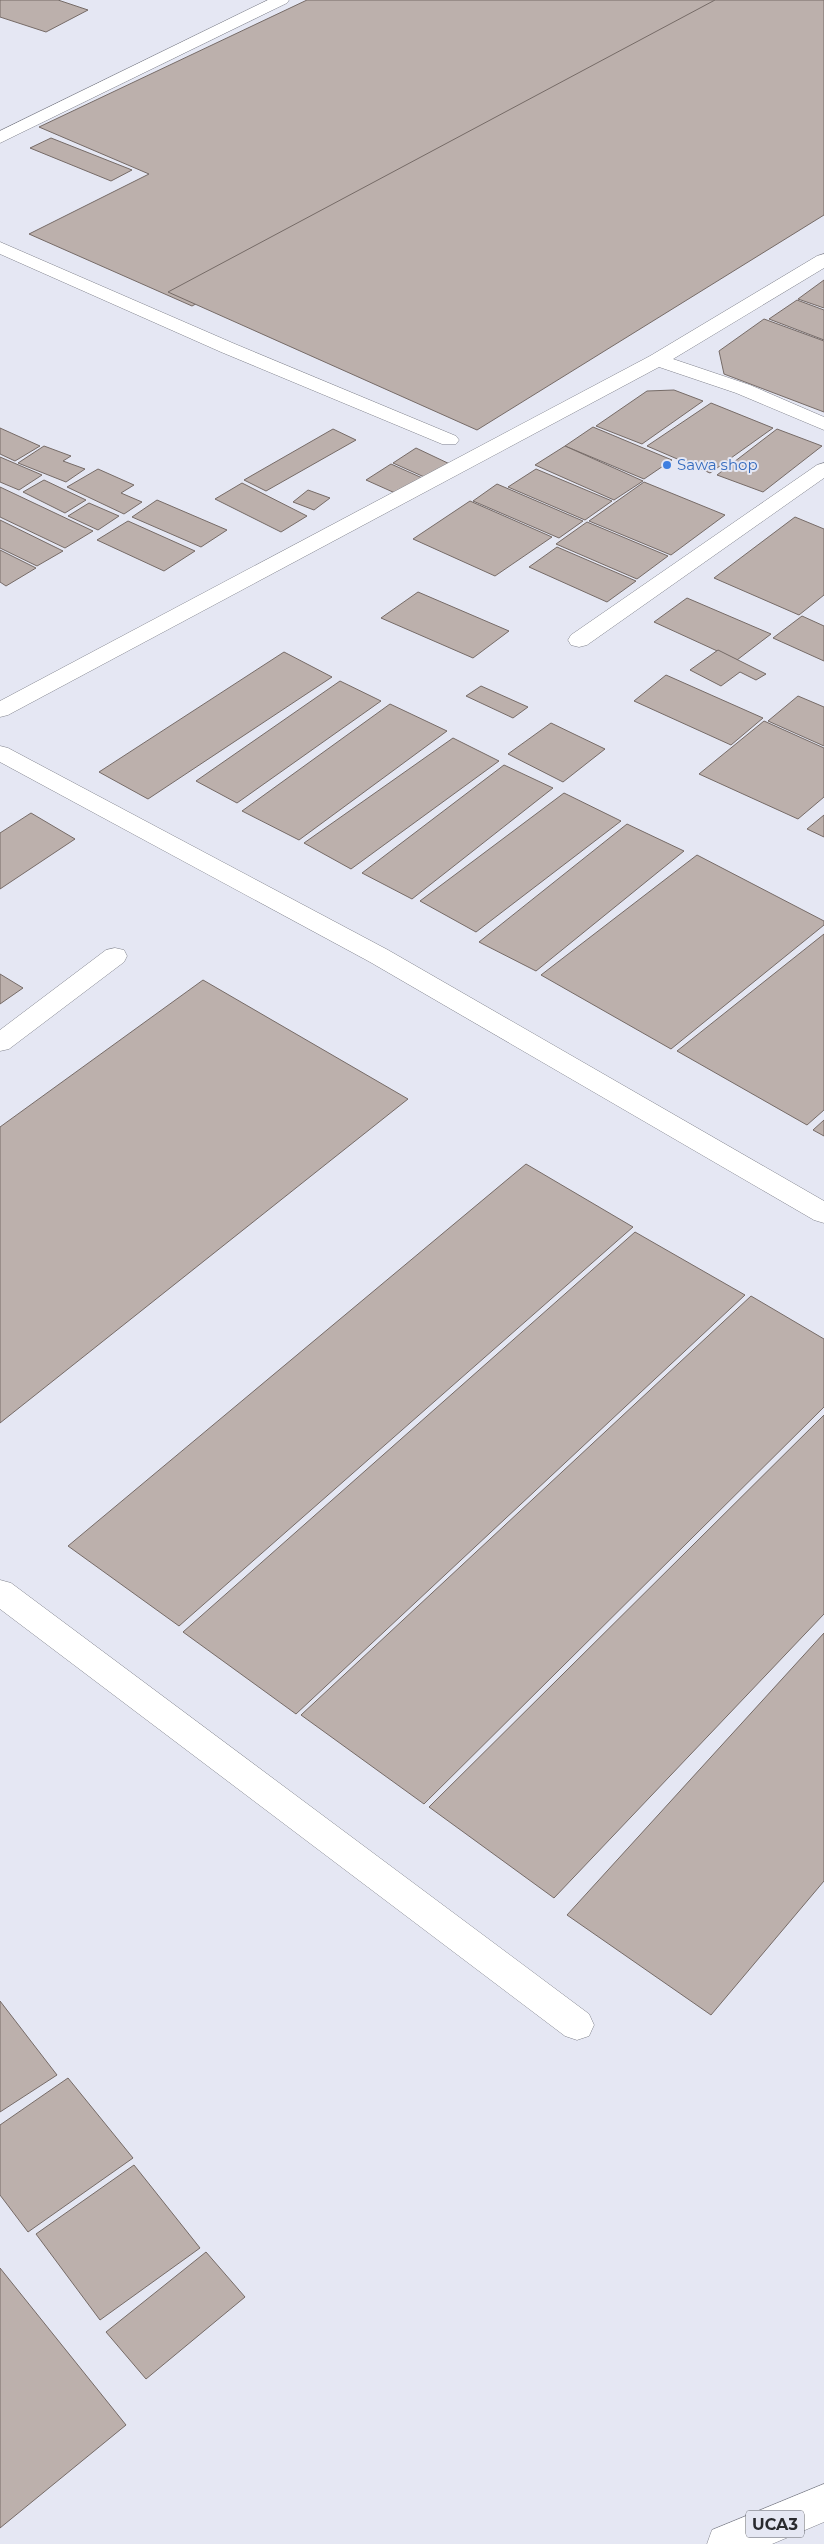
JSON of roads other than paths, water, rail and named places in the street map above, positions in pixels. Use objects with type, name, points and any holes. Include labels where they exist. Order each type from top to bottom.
[{"type":"street","points":[[0,138],[281,0]]},
{"type":"street","points":[[0,247],[228,348],[449,440]]},
{"type":"street","points":[[0,710],[657,360],[824,260]]},
{"type":"street","points":[[657,360],[743,389],[824,424]]},
{"type":"street","points":[[578,640],[824,469]]},
{"type":"street","points":[[0,753],[379,956],[824,1213]]},
{"type":"street","points":[[0,1043],[116,956]]},
{"type":"street","points":[[0,1592],[577,2025]]},
{"type":"street","name":"UCA3","points":[[726,2544],[824,2503]]},
{"type":"place","name":"Sawa shop","points":[[667,465]]}]
